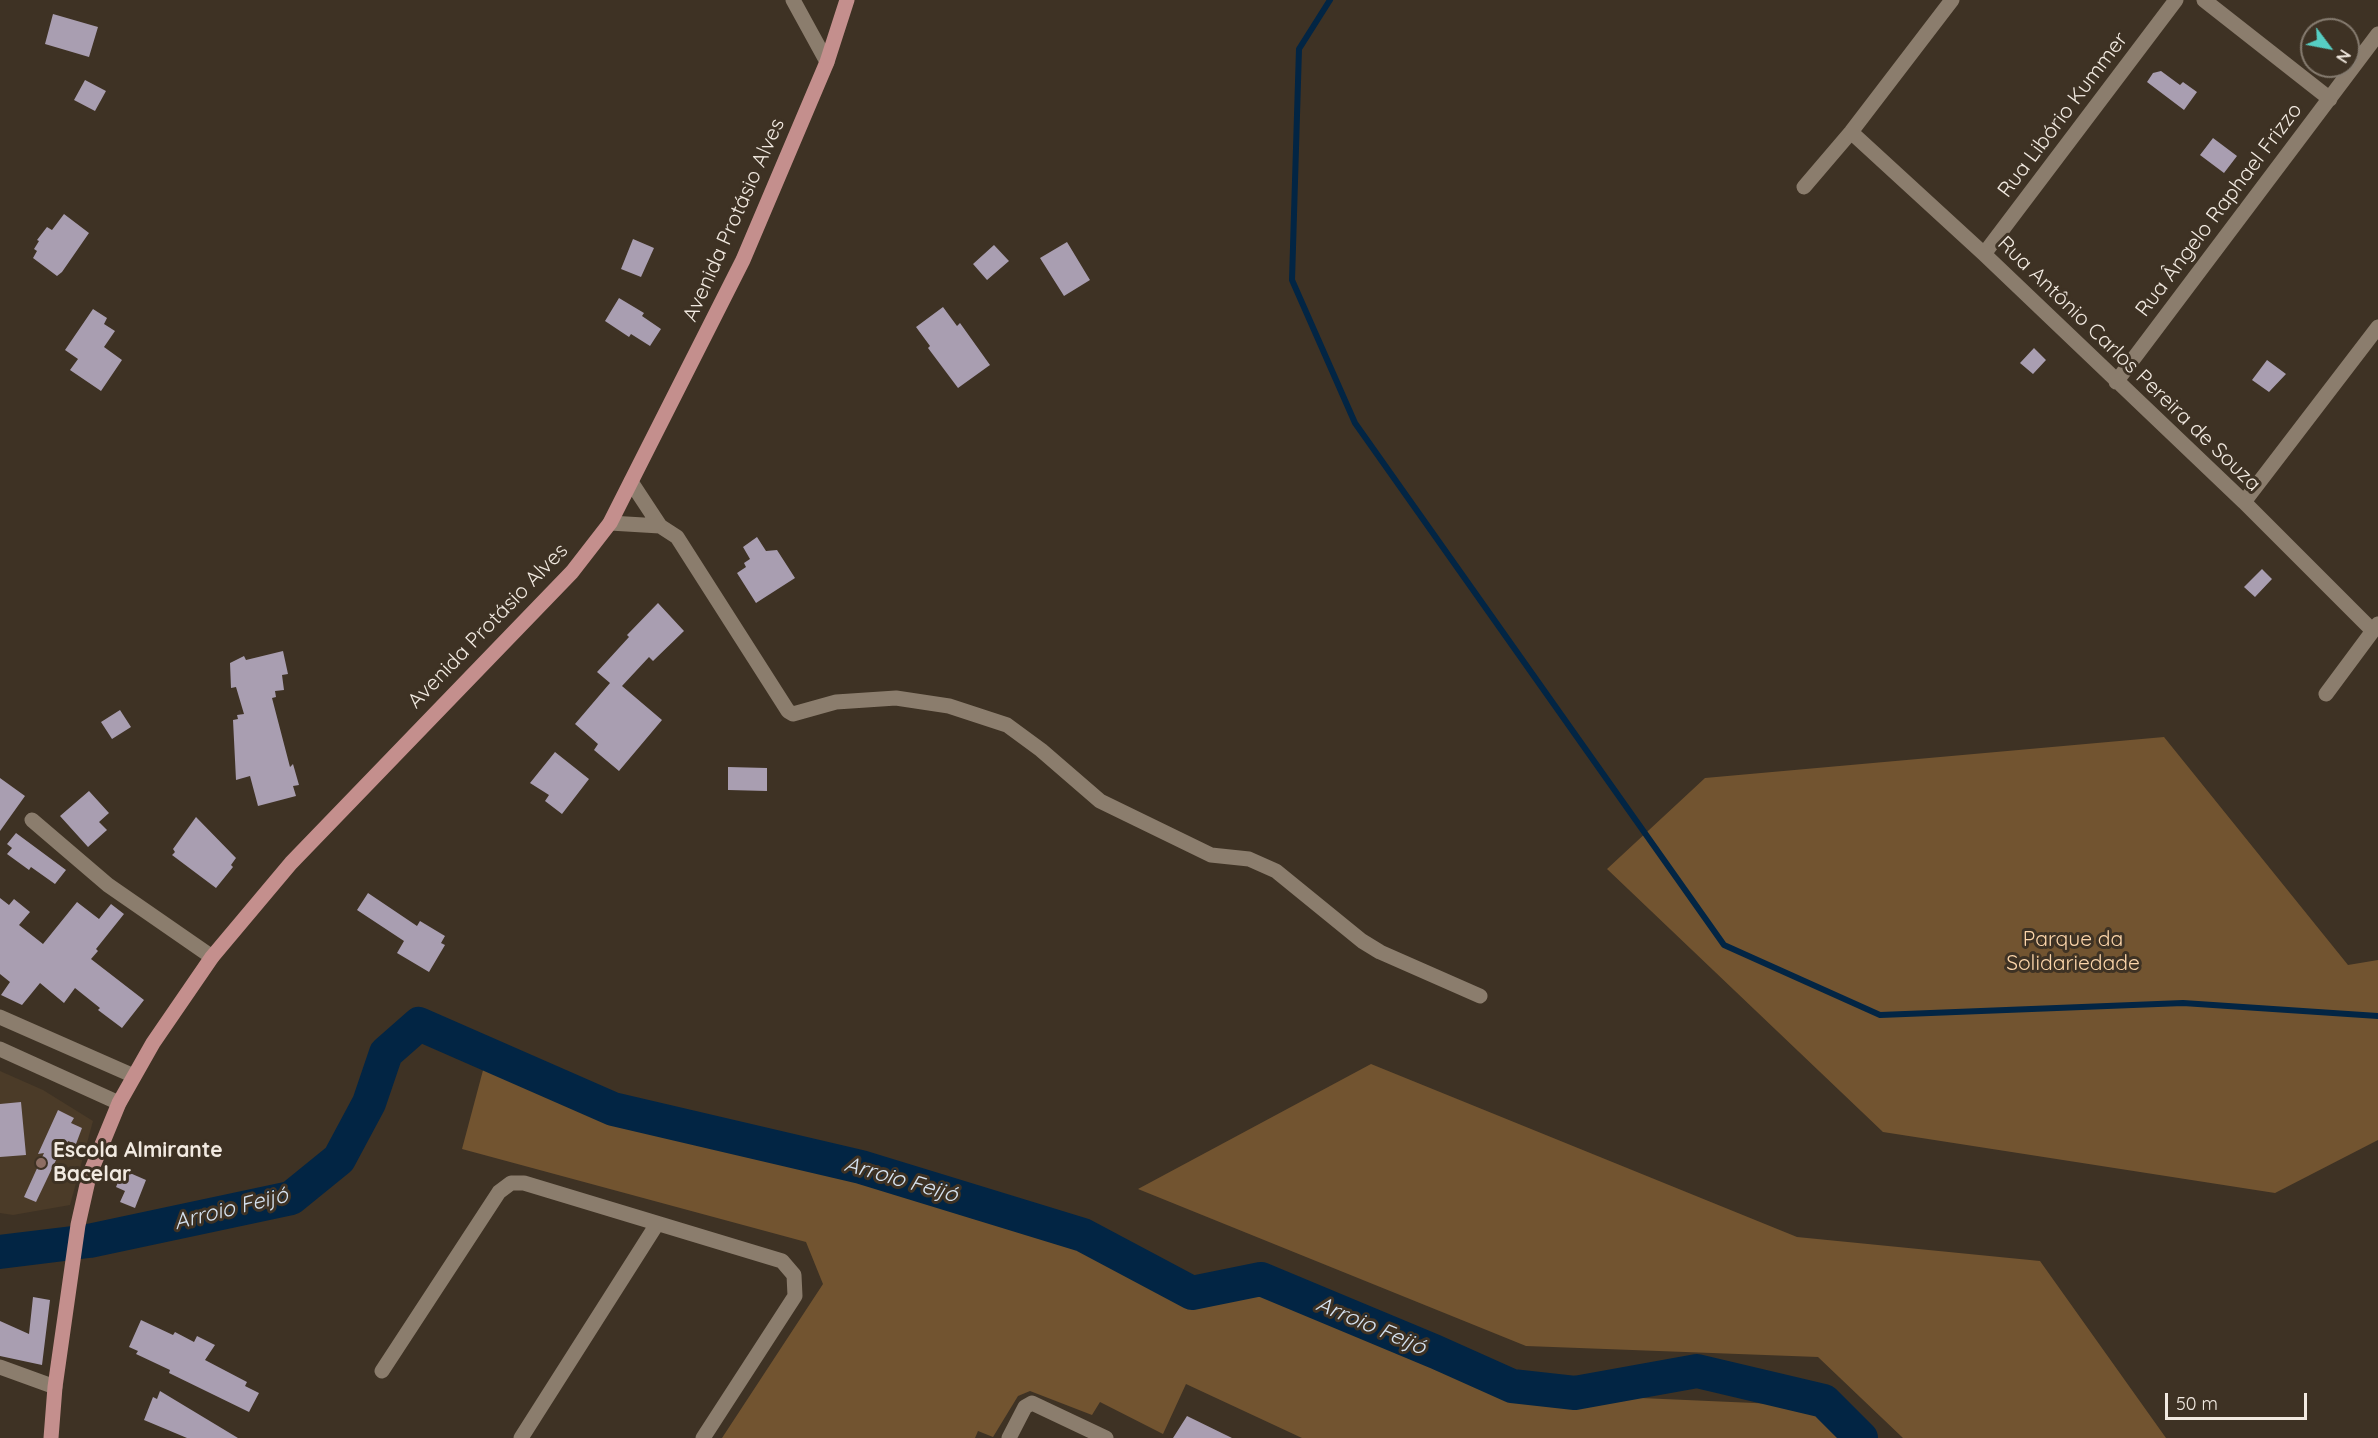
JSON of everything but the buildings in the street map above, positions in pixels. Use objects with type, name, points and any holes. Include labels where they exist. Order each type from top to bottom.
[{"type":"main road","name":"Avenida Protásio Alves","points":[[51,1438],[55,1387],[78,1226],[89,1176],[119,1103],[153,1043],[212,957],[291,863],[572,572],[610,523],[743,260],[827,62],[847,0]]},
{"type":"street","points":[[793,0],[827,62]]},
{"type":"street","points":[[1804,187],[1851,132],[1952,0]]},
{"type":"street","name":"Rua Libório Kummer","points":[[1984,254],[2175,0]]},
{"type":"street","points":[[2204,0],[2330,99]]},
{"type":"street","name":"Rua Ângelo Raphael Frizzo","points":[[2116,382],[2378,34]]},
{"type":"street","name":"Rua Antônio Carlos Pereira de Souza","points":[[1851,132],[1984,254],[2375,627]]},
{"type":"street","points":[[2244,502],[2378,327]]},
{"type":"street","points":[[631,482],[660,526],[677,537],[788,711],[793,714],[836,702],[896,698],[949,706],[1007,725],[1041,750],[1100,801],[1211,855],[1249,859],[1276,871],[1362,941],[1380,952],[1480,996]]},
{"type":"street","points":[[610,523],[660,526]]},
{"type":"street","points":[[2326,694],[2375,627]]},
{"type":"street","points":[[32,820],[108,885],[212,957]]},
{"type":"street","points":[[0,1017],[134,1076]]},
{"type":"street","points":[[0,1048],[119,1103]]},
{"type":"street","points":[[382,1371],[499,1192],[511,1183],[524,1183],[782,1261],[794,1275],[795,1296],[703,1438]]},
{"type":"street","points":[[521,1438],[657,1224]]},
{"type":"street","points":[[0,1367],[55,1387]]},
{"type":"street","points":[[1009,1438],[1024,1407],[1032,1403],[1106,1438]]},
{"type":"shaded area","name":"Escola Almirante Bacelar","points":[[0,1071],[43,1090],[93,1121],[70,1205],[13,1215],[0,1213]]},
{"type":"green space","name":"Parque da Solidariedade","points":[[2164,737],[2348,965],[2378,960],[2378,1140],[2275,1193],[1883,1132],[1607,869],[1705,778]]},
{"type":"green space","points":[[486,1059],[610,1115],[919,1195],[1074,1242],[1187,1300],[1259,1288],[1505,1392],[1822,1406],[1852,1438],[1302,1438],[1186,1384],[1163,1434],[1100,1402],[1092,1415],[1030,1391],[1018,1396],[993,1437],[978,1431],[975,1438],[722,1438],[823,1284],[806,1242],[462,1149]]},
{"type":"green space","points":[[1371,1064],[1797,1237],[2040,1261],[2166,1438],[1903,1438],[1818,1357],[1526,1346],[1138,1189]]},
{"type":"waterway","points":[[1330,0],[1299,49],[1292,280],[1355,423],[1724,945],[1880,1015],[2183,1003],[2378,1016]]},
{"type":"waterway","name":"Arroio Feijó","points":[[0,1252],[89,1241],[291,1198],[339,1159],[369,1103],[386,1053],[419,1024],[613,1109],[861,1167],[1083,1235],[1192,1293],[1261,1279],[1512,1386],[1575,1393],[1697,1371],[1824,1401],[1861,1438]]},
{"type":"place","name":"Escola Almirante Bacelar","points":[[41,1163]]}]
